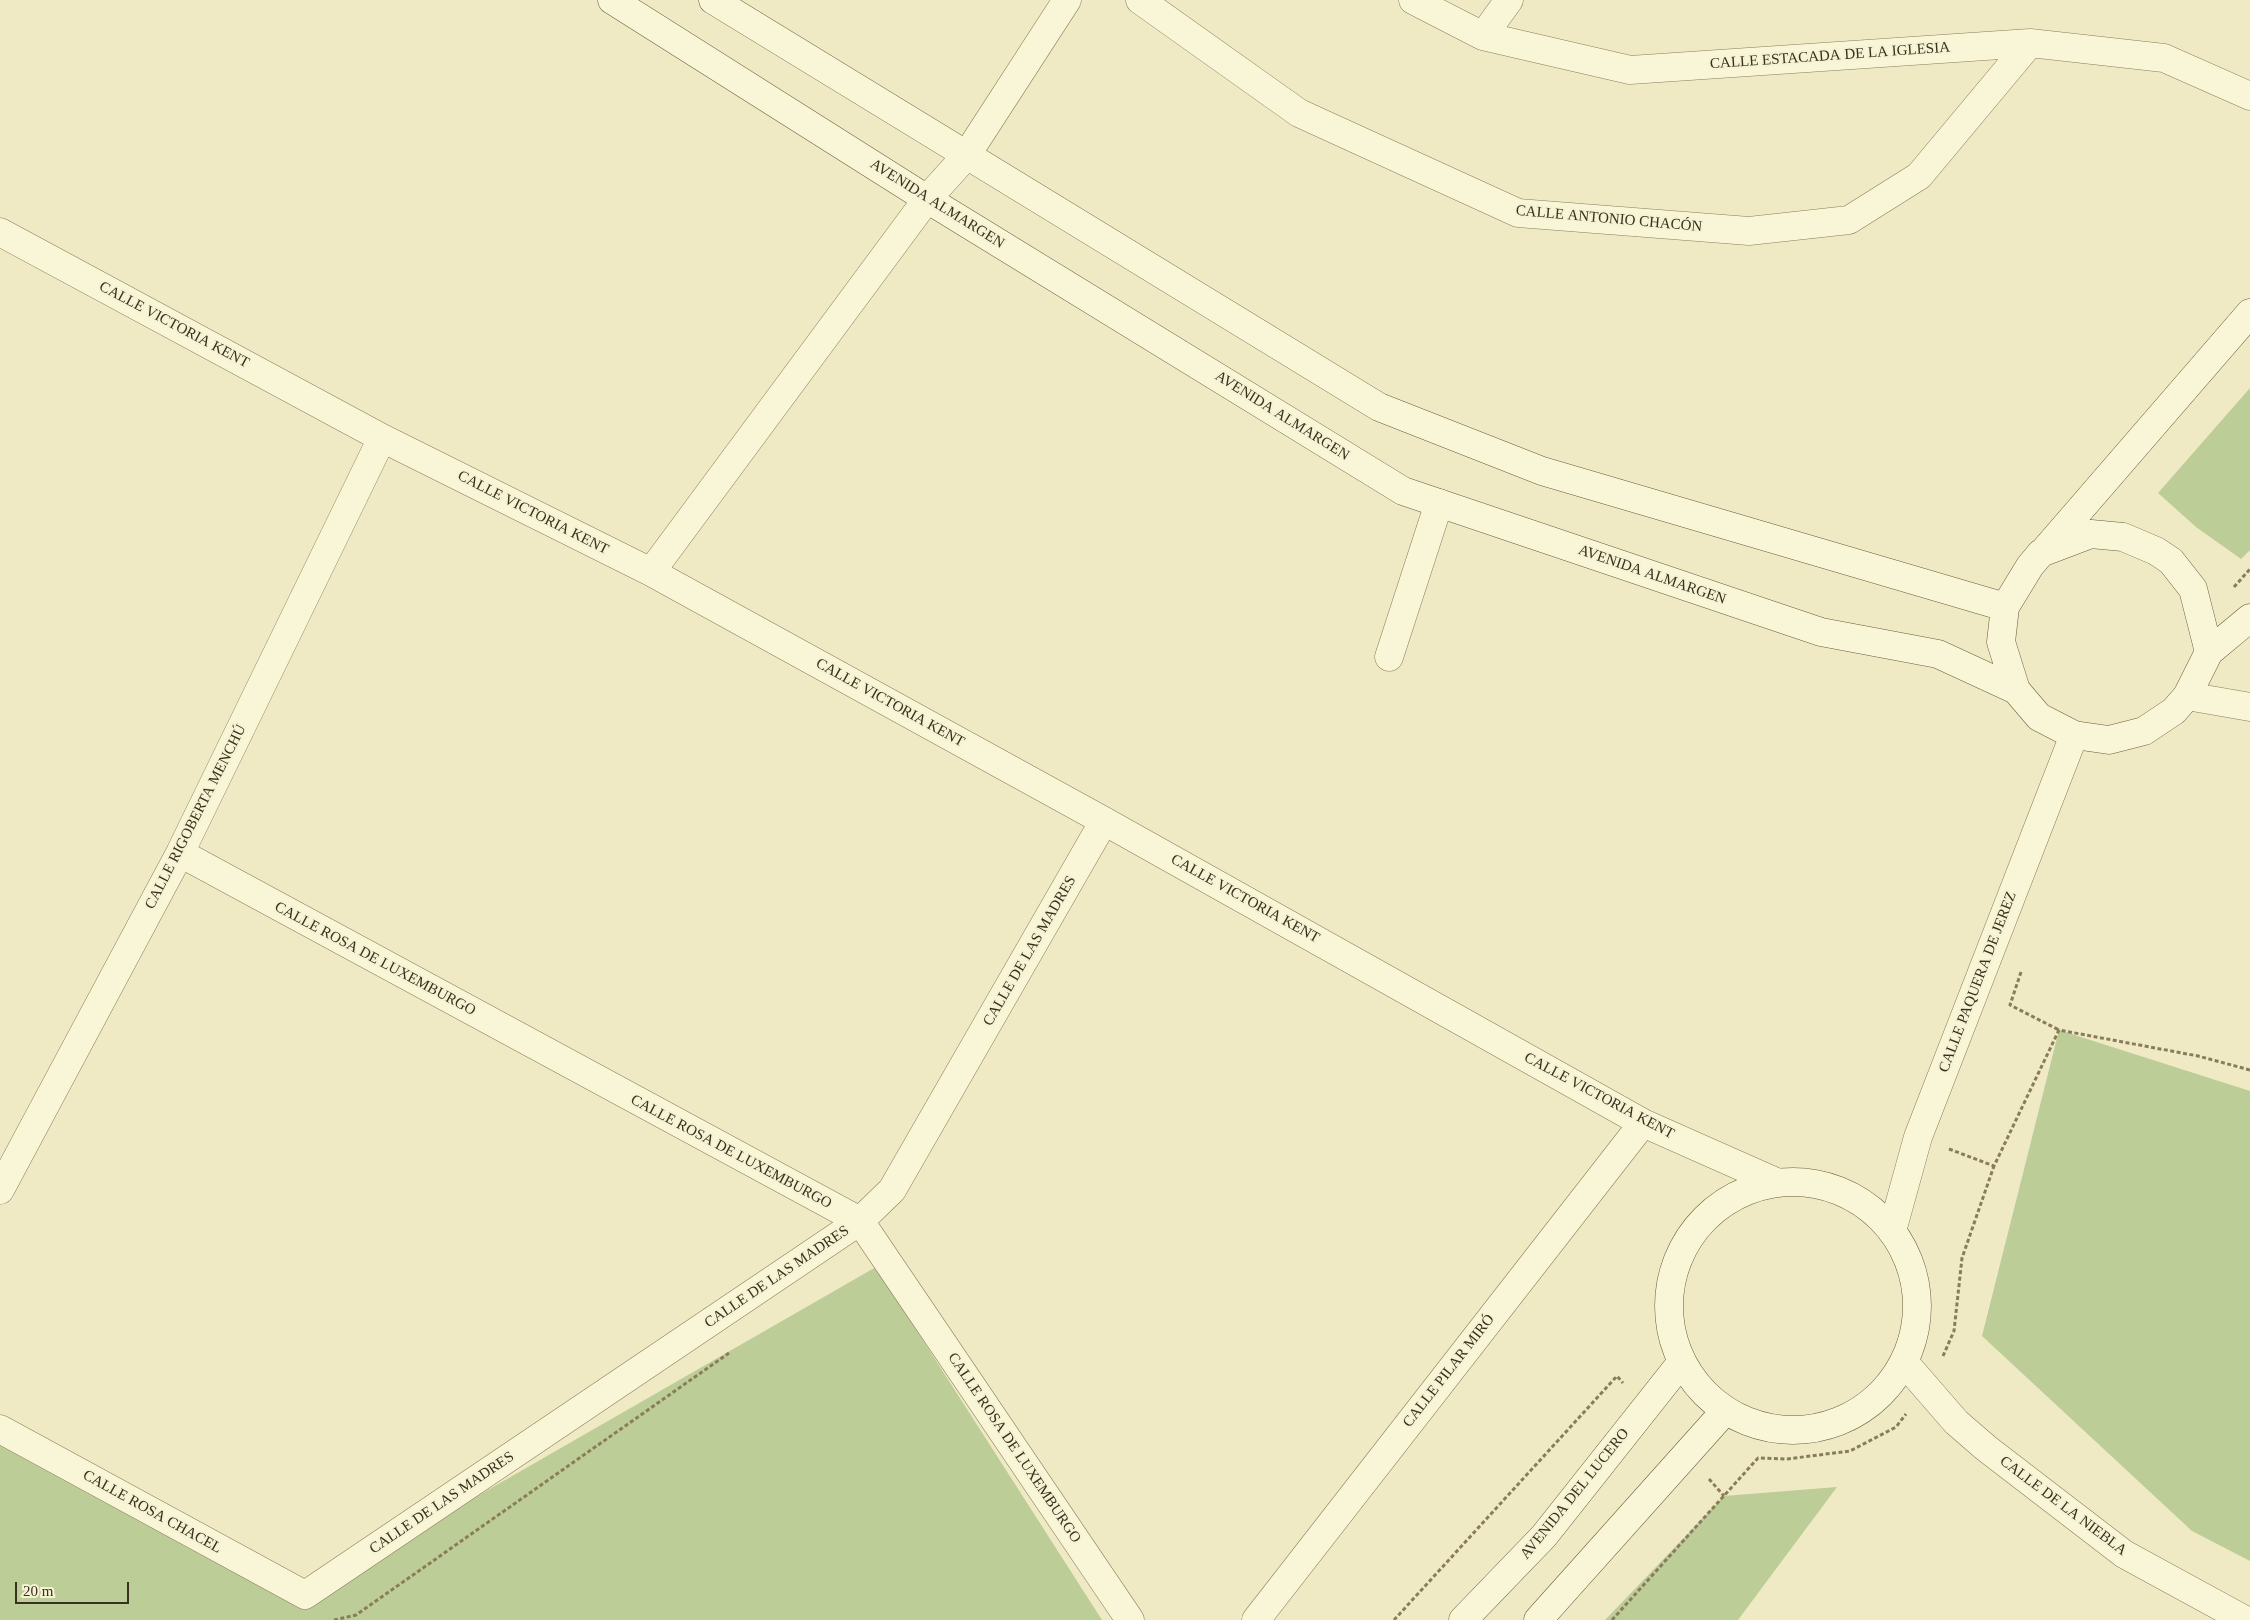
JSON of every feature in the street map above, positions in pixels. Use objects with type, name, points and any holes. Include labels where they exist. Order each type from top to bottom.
[{"type":"street","name":"AVENIDA ALMARGEN","points":[[612,0],[927,198],[1403,491],[1821,632],[1938,654],[2016,690]]},
{"type":"street","points":[[714,0],[966,156],[1379,407],[1542,472],[2005,607]]},
{"type":"street","points":[[651,572],[927,198],[966,156],[1067,0]]},
{"type":"street","name":"CALLE ANTONIO CHACÓN","points":[[1140,0],[1299,113],[1518,213],[1750,231],[1849,220],[1920,176],[2030,43]]},
{"type":"street","name":"CALLE ESTACADA DE LA IGLESIA","points":[[1413,0],[1483,36],[1630,70],[2030,43],[2164,58],[2250,96]]},
{"type":"street","points":[[1483,36],[1509,0]]},
{"type":"street","name":"CALLE VICTORIA KENT","points":[[0,232],[382,438],[651,572],[1104,821],[1643,1123],[1776,1182]]},
{"type":"street","points":[[2250,313],[2030,566],[2005,607],[2001,642],[2016,690],[2039,717],[2074,735],[2108,740],[2144,731],[2174,711],[2187,696],[2209,652],[2250,618]]},
{"type":"street","name":"CALLE RIGOBERTA MENCHÚ","points":[[0,1190],[180,853],[382,438]]},
{"type":"street","points":[[1389,657],[1439,503]]},
{"type":"street","points":[[2041,554],[2091,534],[2123,537],[2156,551],[2171,561],[2193,589],[2209,652]]},
{"type":"street","points":[[2187,696],[2250,707]]},
{"type":"street","name":"CALLE PAQUERA DE JEREZ","points":[[1892,1231],[1918,1137],[2074,735]]},
{"type":"street","name":"CALLE DE LAS MADRES","points":[[305,1595],[860,1221],[892,1190],[1104,821]]},
{"type":"street","name":"CALLE ROSA DE LUXEMBURGO","points":[[180,853],[860,1221],[1130,1620]]},
{"type":"street","name":"CALLE PILAR MIRÓ","points":[[1256,1620],[1643,1123]]},
{"type":"street","points":[[1776,1182],[1821,1184],[1861,1202],[1892,1231],[1912,1272],[1916,1320],[1904,1362],[1890,1385],[1868,1406],[1830,1426],[1765,1428],[1725,1411],[1710,1399],[1681,1363],[1669,1322],[1675,1264],[1696,1226],[1722,1203],[1761,1185],[1776,1182]]},
{"type":"street","name":"CALLE DE LA NIEBLA","points":[[1904,1362],[1956,1422],[1986,1448],[2124,1554],[2244,1620]]},
{"type":"street","name":"AVENIDA DEL LUCERO","points":[[1463,1620],[1544,1536],[1681,1363]]},
{"type":"street","points":[[1538,1620],[1725,1411]]},
{"type":"street","name":"CALLE ROSA CHACEL","points":[[0,1429],[305,1595]]},
{"type":"path","points":[[2022,968],[2010,1006],[2059,1030],[2198,1056],[2250,1070]]},
{"type":"path","points":[[1612,1620],[1758,1458],[1787,1459],[1850,1451],[1896,1427],[1928,1388],[1954,1331],[1962,1258],[1994,1166],[2059,1030]]},
{"type":"path","points":[[1918,1137],[1994,1166]]},
{"type":"path","points":[[334,1620],[356,1615],[732,1351]]},
{"type":"green space","points":[[2250,388],[2250,550],[2241,559],[2196,527],[2158,493]]},
{"type":"green space","points":[[2059,1030],[2250,1091],[2250,1561],[2192,1531],[1982,1336]]},
{"type":"green space","points":[[876,1267],[1102,1620],[0,1620],[0,1432],[305,1595]]},
{"type":"green space","points":[[1837,1487],[1738,1620],[1605,1620],[1724,1496]]}]
